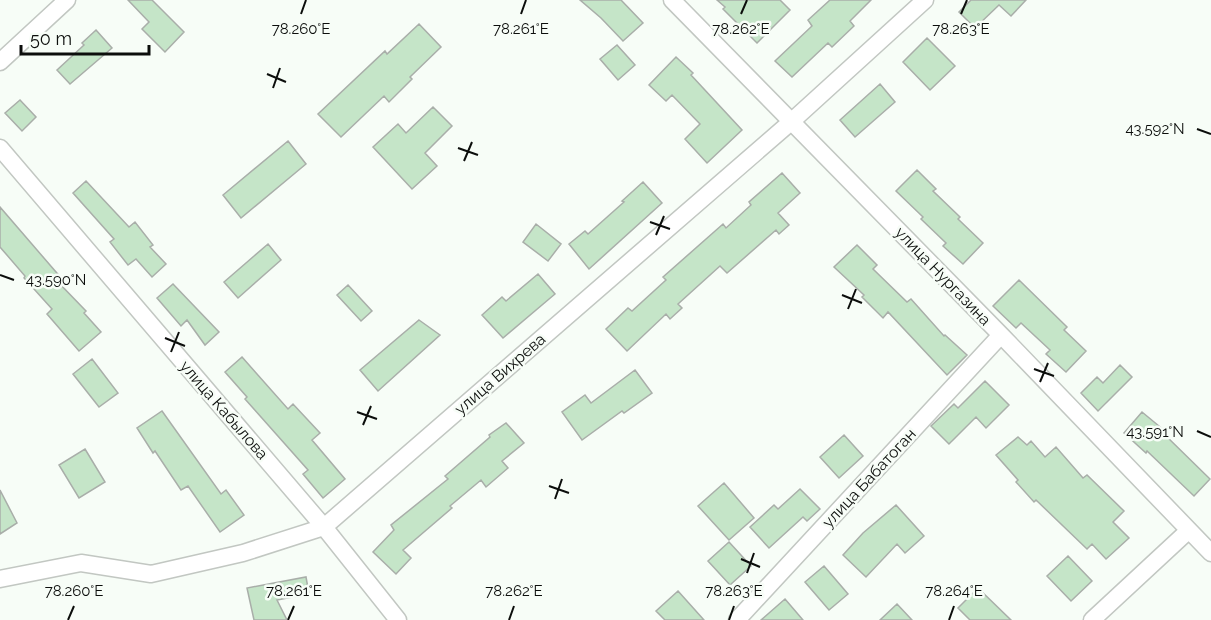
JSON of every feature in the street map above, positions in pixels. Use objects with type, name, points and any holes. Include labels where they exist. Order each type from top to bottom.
[{"type":"street","points":[[0,62],[67,0]]},
{"type":"street","name":"улица Нургазина","points":[[672,0],[1001,335],[1188,531],[1209,546]]},
{"type":"street","name":"улица Вихрева","points":[[0,579],[81,563],[151,574],[243,553],[324,527],[792,121],[925,0]]},
{"type":"street","name":"улица Кабылова","points":[[0,148],[324,527],[398,620]]},
{"type":"street","name":"улица Бабатоган","points":[[737,620],[1001,335]]},
{"type":"street","points":[[1092,620],[1188,531]]},
{"type":"building","points":[[128,0],[152,0],[184,32],[165,52],[142,29],[149,22]]},
{"type":"building","points":[[580,0],[621,0],[643,23],[623,41]]},
{"type":"building","points":[[717,0],[780,0],[790,10],[757,43]]},
{"type":"building","points":[[830,0],[871,0],[850,21],[854,26],[832,47],[828,43],[792,77],[775,61],[812,26],[808,20]]},
{"type":"building","points":[[971,0],[1026,0],[1011,16],[999,5],[975,28],[959,12]]},
{"type":"building","points":[[419,24],[441,47],[410,77],[412,79],[389,102],[384,96],[341,137],[318,114],[385,51],[387,54]]},
{"type":"building","points":[[96,30],[112,48],[70,84],[57,70],[84,45],[82,43]]},
{"type":"building","points":[[927,38],[955,66],[930,90],[903,62]]},
{"type":"building","points":[[617,45],[635,65],[618,80],[600,59]]},
{"type":"building","points":[[676,57],[693,73],[691,75],[742,130],[707,163],[685,139],[700,124],[672,95],[666,101],[649,85]]},
{"type":"building","points":[[880,84],[895,102],[855,137],[840,120]]},
{"type":"building","points":[[20,100],[36,117],[22,131],[5,113]]},
{"type":"building","points":[[433,107],[452,126],[425,153],[437,166],[412,189],[373,147],[398,124],[406,133]]},
{"type":"building","points":[[288,141],[306,164],[241,218],[223,195]]},
{"type":"building","points":[[917,170],[936,189],[933,191],[960,217],[958,219],[983,243],[963,264],[943,246],[946,243],[896,191]]},
{"type":"building","points":[[782,173],[800,193],[778,213],[789,225],[779,234],[776,230],[727,273],[720,266],[678,304],[682,308],[670,319],[666,314],[627,351],[606,329],[628,308],[632,311],[666,280],[663,277],[723,224],[726,228],[751,205],[749,202]]},
{"type":"building","points":[[86,181],[129,227],[135,222],[153,245],[150,247],[166,264],[152,277],[136,259],[128,265],[110,242],[114,239],[73,193]]},
{"type":"building","points":[[643,182],[662,203],[589,269],[569,244],[585,231],[588,234]]},
{"type":"building","points":[[0,207],[62,279],[58,282],[86,311],[84,313],[101,332],[79,351],[47,314],[52,309],[0,247]]},
{"type":"building","points":[[536,224],[561,244],[548,261],[523,242]]},
{"type":"building","points":[[268,244],[281,260],[238,298],[224,282]]},
{"type":"building","points":[[857,245],[877,265],[873,269],[907,302],[911,299],[944,336],[967,355],[947,375],[888,312],[883,318],[862,297],[864,295],[834,267]]},
{"type":"building","points":[[538,274],[555,294],[503,338],[482,315],[502,297],[506,301]]},
{"type":"building","points":[[1019,280],[1067,327],[1064,330],[1086,351],[1066,372],[1046,354],[1050,350],[1021,323],[1016,328],[993,306]]},
{"type":"building","points":[[173,284],[219,332],[205,345],[187,320],[181,326],[157,298]]},
{"type":"building","points":[[348,285],[372,311],[361,321],[337,295]]},
{"type":"building","points":[[419,320],[440,335],[378,391],[360,370]]},
{"type":"building","points":[[242,357],[288,409],[293,404],[320,433],[312,440],[345,479],[323,498],[303,474],[308,470],[245,399],[247,397],[225,372]]},
{"type":"building","points":[[92,359],[118,393],[99,407],[73,374]]},
{"type":"building","points":[[1120,365],[1132,377],[1098,411],[1081,393],[1097,377],[1103,383]]},
{"type":"building","points":[[635,370],[652,393],[582,440],[562,412],[585,395],[591,403]]},
{"type":"building","points":[[985,381],[1009,405],[986,428],[976,417],[949,444],[931,426],[954,404],[958,408]]},
{"type":"building","points":[[162,411],[221,494],[226,490],[244,515],[220,532],[188,486],[181,490],[137,428]]},
{"type":"building","points":[[1142,412],[1165,431],[1163,433],[1210,479],[1194,496],[1147,451],[1146,453],[1124,433]]},
{"type":"building","points":[[506,423],[524,443],[502,461],[508,468],[486,487],[481,480],[403,550],[411,558],[396,574],[373,552],[394,530],[391,525],[448,479],[445,476],[490,437],[489,435]]},
{"type":"building","points":[[844,435],[863,456],[839,478],[820,457]]},
{"type":"building","points":[[1018,437],[1027,445],[1031,441],[1045,457],[1056,447],[1083,478],[1087,475],[1124,511],[1113,522],[1129,538],[1106,559],[1092,544],[1087,549],[1036,500],[1034,502],[996,455]]},
{"type":"building","points":[[85,449],[105,482],[79,498],[59,465]]},
{"type":"building","points":[[724,483],[754,518],[729,540],[698,506]]},
{"type":"building","points":[[800,489],[820,509],[807,521],[803,517],[769,548],[750,527],[774,505],[778,509]]},
{"type":"building","points":[[0,490],[17,523],[0,534]]},
{"type":"building","points":[[896,505],[924,536],[905,553],[897,544],[866,577],[843,555],[863,533]]},
{"type":"building","points":[[729,542],[751,566],[730,585],[708,561]]},
{"type":"building","points":[[1068,556],[1092,581],[1071,601],[1047,576]]},
{"type":"building","points":[[824,566],[848,594],[829,610],[805,582]]},
{"type":"building","points":[[306,577],[309,594],[277,600],[287,620],[254,620],[247,588]]},
{"type":"building","points":[[978,588],[1011,620],[970,620],[958,608]]},
{"type":"building","points":[[678,591],[704,620],[665,620],[656,611]]},
{"type":"building","points":[[785,599],[803,620],[761,620]]},
{"type":"building","points":[[897,604],[912,620],[880,620]]}]
